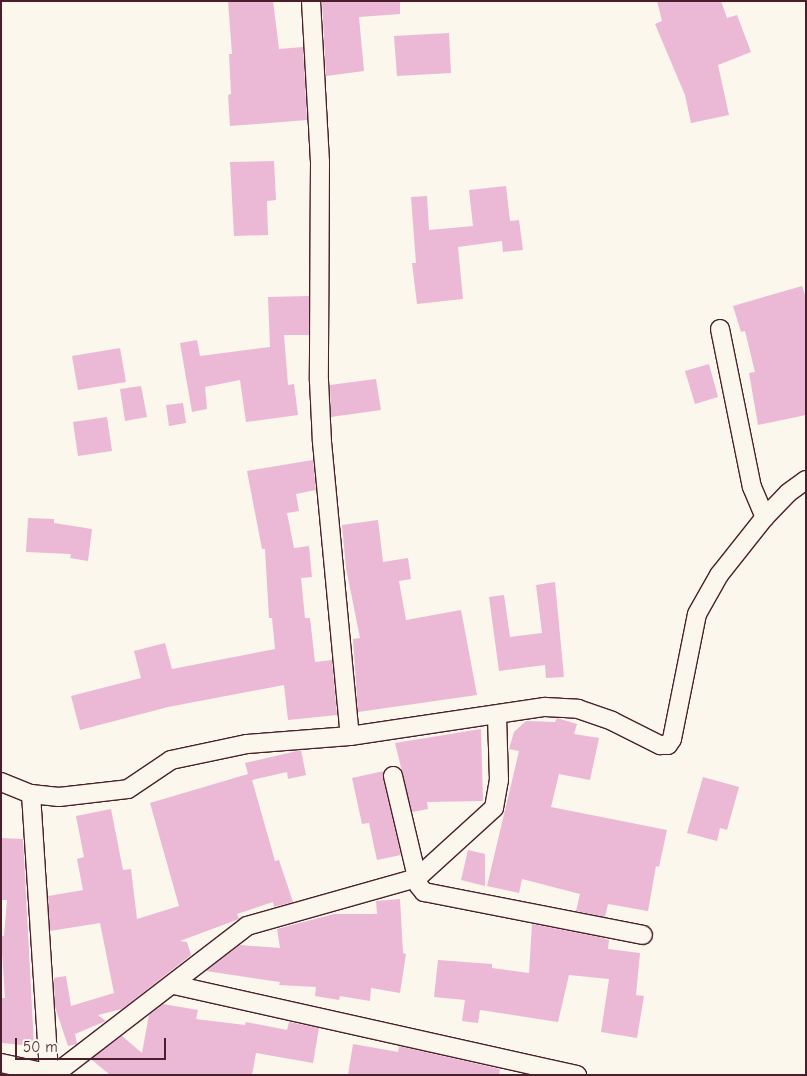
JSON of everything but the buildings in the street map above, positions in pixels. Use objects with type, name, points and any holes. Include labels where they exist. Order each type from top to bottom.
[{"type":"street","points":[[310,1],[320,162],[322,434],[350,736]]},
{"type":"street","points":[[720,329],[752,487],[765,517]]},
{"type":"street","points":[[1,782],[31,794],[59,797],[128,789],[172,760],[247,744],[350,736],[545,707],[570,708],[612,721],[660,745],[668,745],[672,739],[697,614],[719,575],[765,517],[788,492],[806,480]]},
{"type":"street","points":[[1,1064],[53,1074],[174,985],[248,926],[417,878],[494,808],[499,780],[497,715]]},
{"type":"street","points":[[393,776],[419,886],[429,893],[643,935]]},
{"type":"street","points":[[31,794],[53,1074]]},
{"type":"street","points":[[174,985],[577,1075]]}]
